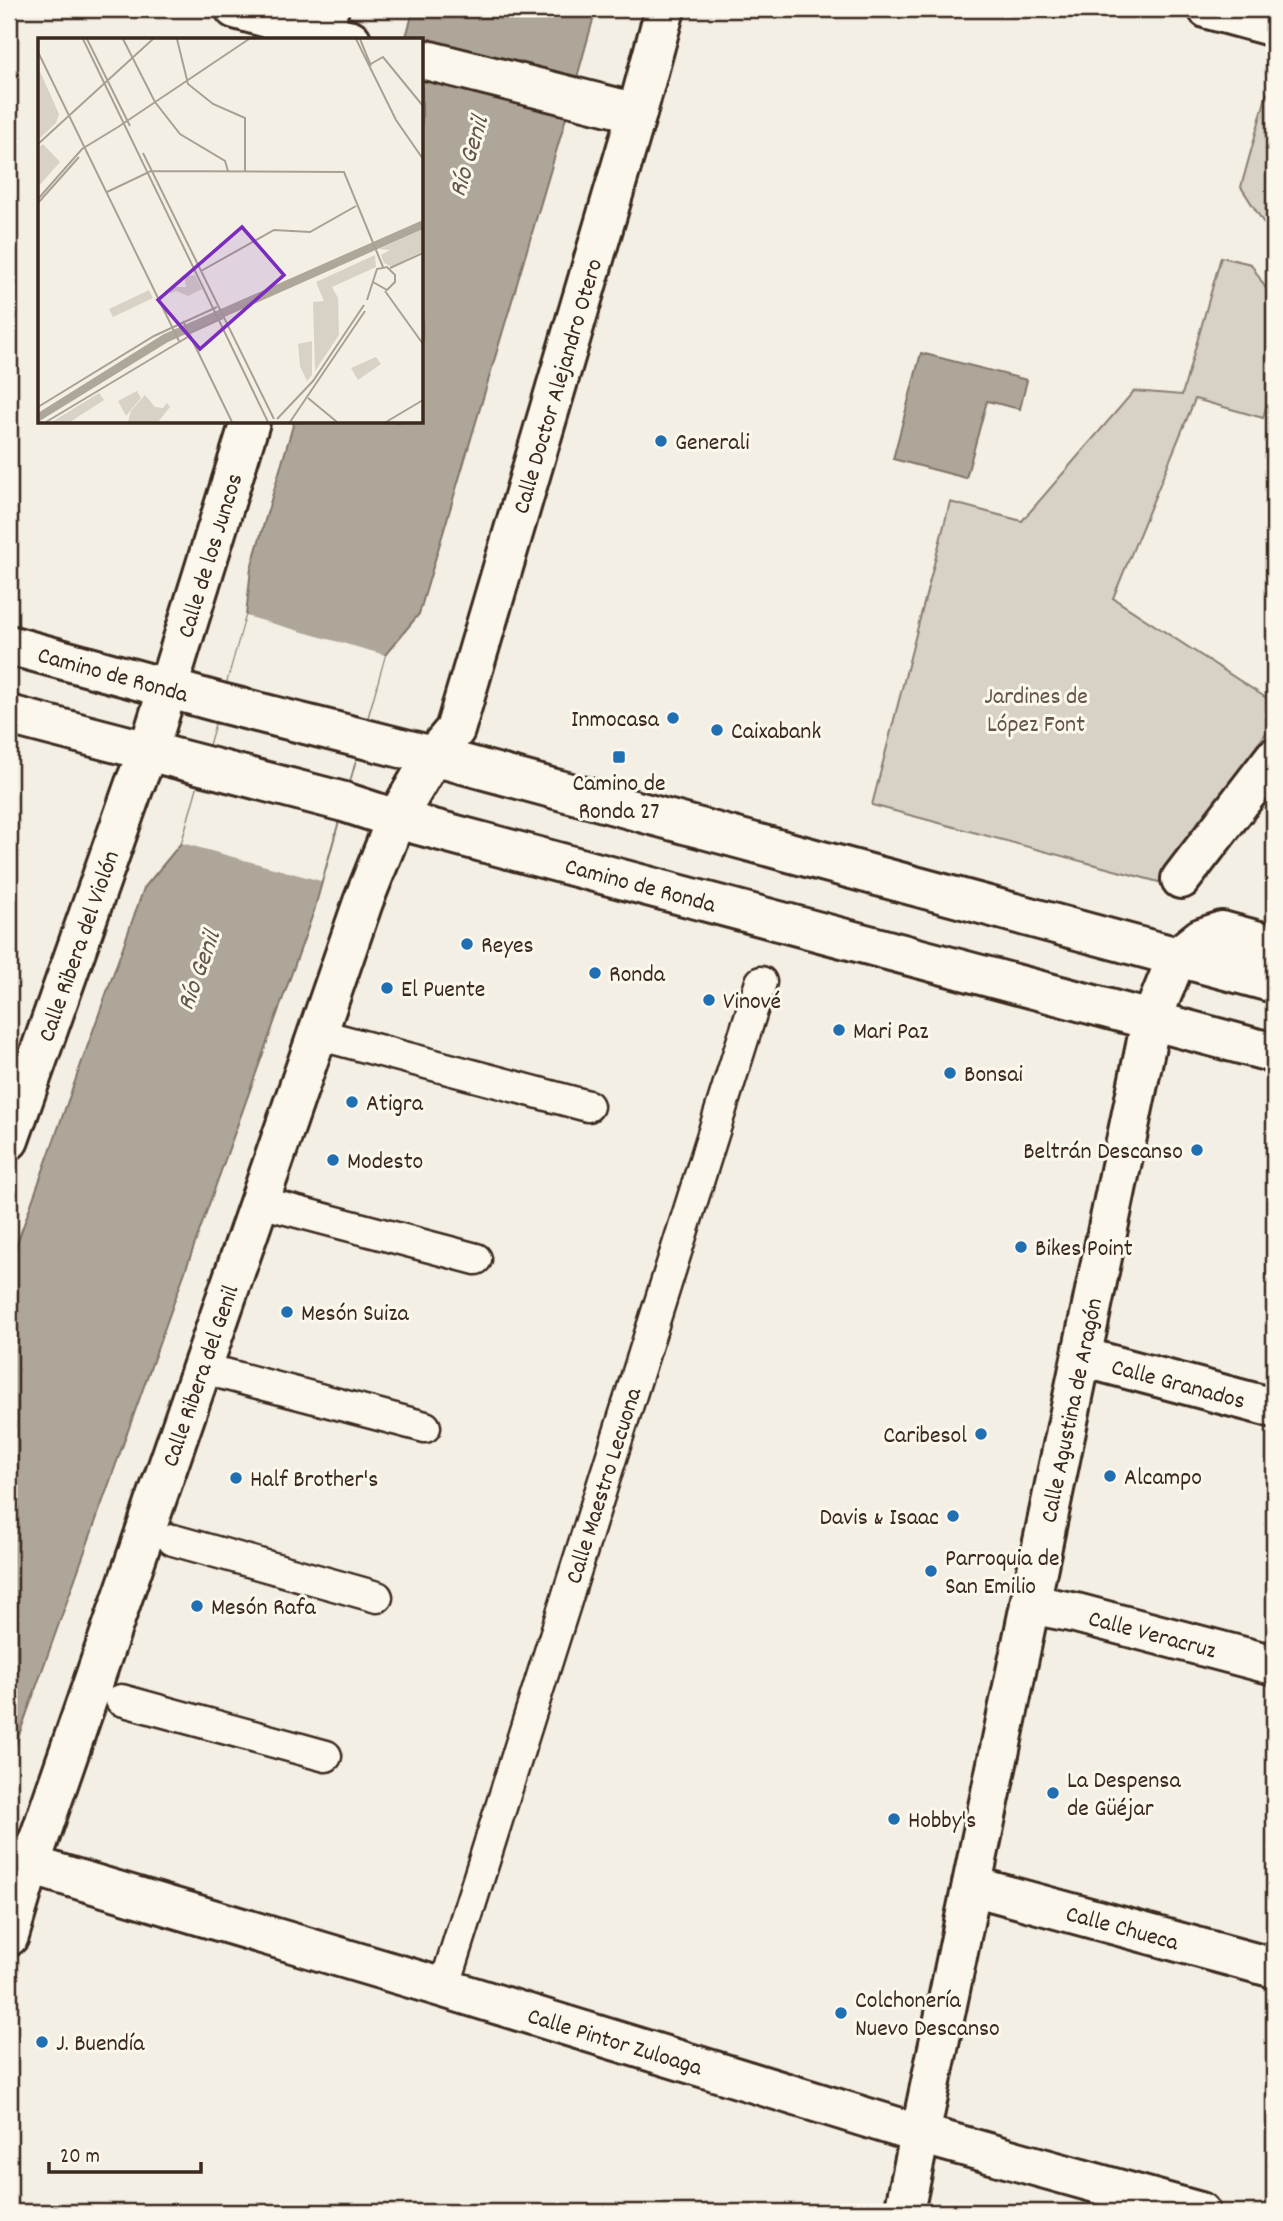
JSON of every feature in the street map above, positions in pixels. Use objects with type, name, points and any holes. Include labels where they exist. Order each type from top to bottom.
[{"type":"main road","points":[[235,9],[334,27]]},
{"type":"main road","name":"Calle Doctor Alejandro Otero","points":[[396,819],[433,756],[455,730],[637,113],[664,9]]},
{"type":"main road","points":[[1208,9],[1274,27]]},
{"type":"main road","points":[[424,60],[637,113]]},
{"type":"main road","name":"Calle de los Juncos","points":[[148,752],[249,424]]},
{"type":"main road","name":"Camino de Ronda","points":[[9,645],[222,703],[433,756],[1274,983]]},
{"type":"main road","name":"Camino de Ronda","points":[[9,715],[344,802],[396,819],[1274,1053]]},
{"type":"main road","name":"Calle Ribera del Violón","points":[[9,1140],[148,752]]},
{"type":"main road","points":[[1178,888],[1274,758]]},
{"type":"main road","name":"Calle Ribera del Genil","points":[[9,1936],[30,1865],[363,902],[396,819]]},
{"type":"main road","points":[[1177,957],[1201,938],[1222,931],[1274,945]]},
{"type":"main road","name":"Calle Agustina de Aragón","points":[[904,2212],[1151,1021],[1177,957]]},
{"type":"main road","name":"Calle Granados","points":[[1082,1357],[1274,1408]]},
{"type":"main road","name":"Calle Veracruz","points":[[1030,1604],[1076,1613],[1274,1665]]},
{"type":"main road","name":"Calle Pintor Zuloaga","points":[[30,1865],[920,2134],[1200,2212]]},
{"type":"main road","name":"Calle Chueca","points":[[972,1886],[1274,1968]]},
{"type":"street","name":"Calle Maestro Lecuona","points":[[444,1988],[761,982]]},
{"type":"street","points":[[336,1039],[588,1107]]},
{"type":"street","points":[[279,1207],[476,1259]]},
{"type":"street","name":"Calle Ribera del Genil","points":[[224,1374],[425,1427]]},
{"type":"street","points":[[173,1540],[377,1597]]},
{"type":"street","points":[[121,1700],[326,1756]]},
{"type":"green space","points":[[1267,93],[1274,95],[1274,239],[1241,187]]},
{"type":"green space","name":"Jardines de López Font","points":[[1221,257],[1251,264],[1274,302],[1274,380],[1263,418],[1195,399],[1113,598],[1274,703],[1274,722],[1159,882],[872,805],[950,502],[1022,521],[1134,391],[1182,395]]},
{"type":"water","name":"Río Genil","points":[[414,9],[596,9],[419,614],[385,655],[314,911],[9,1763],[9,1266],[144,888],[182,842],[246,616],[251,568],[293,424],[424,424],[424,38],[406,38]]},
{"type":"water","points":[[921,353],[1027,380],[1020,409],[987,401],[966,478],[893,459]]},
{"type":"pier","points":[[246,616],[385,655],[321,881],[182,843]]},
{"type":"place","name":"Generali","points":[[661,441]]},
{"type":"place","name":"Inmocasa","points":[[673,718]]},
{"type":"place","name":"Caixabank","points":[[717,730]]},
{"type":"place","name":"Camino de Ronda 27","points":[[619,757]]},
{"type":"place","name":"Reyes","points":[[467,944]]},
{"type":"place","name":"Ronda","points":[[595,973]]},
{"type":"place","name":"El Puente","points":[[387,988]]},
{"type":"place","name":"Vinové","points":[[709,1000]]},
{"type":"place","name":"Mari Paz","points":[[839,1030]]},
{"type":"place","name":"Bonsai","points":[[950,1073]]},
{"type":"place","name":"Atigra","points":[[352,1102]]},
{"type":"place","name":"Beltrán Descanso","points":[[1197,1150]]},
{"type":"place","name":"Modesto","points":[[333,1160]]},
{"type":"place","name":"Bikes Point","points":[[1021,1247]]},
{"type":"place","name":"Mesón Suiza","points":[[287,1312]]},
{"type":"place","name":"Caribesol","points":[[981,1434]]},
{"type":"place","name":"Alcampo","points":[[1110,1476]]},
{"type":"place","name":"Half Brother's","points":[[236,1478]]},
{"type":"place","name":"Davis & Isaac","points":[[953,1516]]},
{"type":"place","name":"Parroquia de San Emilio","points":[[931,1571]]},
{"type":"place","name":"Mesón Rafa","points":[[197,1606]]},
{"type":"place","name":"La Despensa de Güéjar","points":[[1053,1793]]},
{"type":"place","name":"Hobby's","points":[[894,1819]]},
{"type":"place","name":"Colchonería Nuevo Descanso","points":[[841,2013]]},
{"type":"place","name":"J. Buendía","points":[[42,2042]]}]
